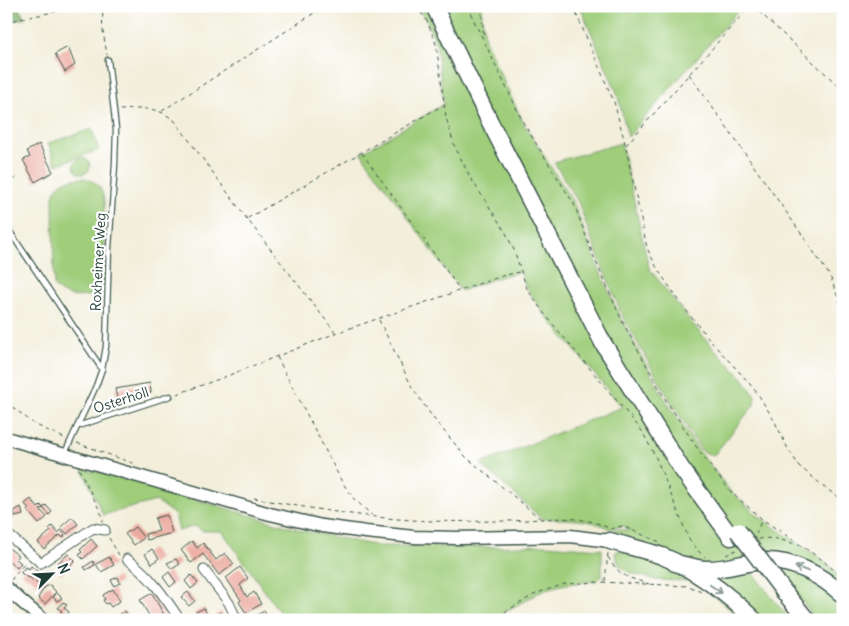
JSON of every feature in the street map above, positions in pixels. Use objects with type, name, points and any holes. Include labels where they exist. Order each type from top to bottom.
[{"type":"highway","points":[[434,6],[490,122],[603,343],[681,468],[781,596],[807,620]]},
{"type":"highway","points":[[444,6],[499,118],[612,336],[736,539]]},
{"type":"highway","points":[[609,549],[661,556],[717,588],[754,620]]},
{"type":"highway","points":[[675,563],[704,569],[762,561],[777,562],[796,566],[816,574],[843,595]]},
{"type":"highway","points":[[781,596],[794,620]]},
{"type":"main road","points":[[6,438],[79,461],[270,514],[313,524],[414,537],[570,536],[609,549]]},
{"type":"main road","points":[[6,587],[43,620]]},
{"type":"street","points":[[6,533],[41,563],[92,528],[105,530]]},
{"type":"street","points":[[126,559],[138,566],[167,599],[180,620]]},
{"type":"street","points":[[204,570],[229,603],[237,620]]},
{"type":"lane","name":"Roxheimer Weg","points":[[64,456],[102,370],[106,347],[109,247],[116,165],[116,129],[108,60]]},
{"type":"lane","points":[[6,226],[102,370]]},
{"type":"lane","name":"Osterhöll","points":[[78,426],[170,396]]},
{"type":"path","points":[[6,23],[82,6]]},
{"type":"path","points":[[106,6],[104,8],[103,21],[108,60]]},
{"type":"path","points":[[161,111],[325,6]]},
{"type":"path","points":[[416,6],[427,21],[436,44],[444,104],[454,145],[470,177],[506,233],[514,250],[527,290],[546,316],[642,431],[657,460],[688,537],[696,549],[706,557],[698,556]]},
{"type":"path","points":[[467,6],[524,124],[574,204],[593,255],[622,321],[664,397],[711,468],[731,492],[762,519],[821,559],[843,578]]},
{"type":"path","points":[[481,6],[485,40]]},
{"type":"path","points":[[573,6],[614,102],[647,248],[658,270],[685,309],[758,394],[799,466],[843,500]]},
{"type":"path","points":[[625,146],[750,6]]},
{"type":"path","points":[[753,6],[843,90]]},
{"type":"path","points":[[689,74],[830,276],[843,311]]},
{"type":"path","points":[[247,219],[444,104]]},
{"type":"path","points":[[114,110],[144,109],[161,111],[175,121],[188,136],[247,219],[336,333]]},
{"type":"path","points":[[361,153],[461,290]]},
{"type":"path","points":[[6,184],[19,176]]},
{"type":"path","points":[[170,396],[336,333],[502,276],[520,272]]},
{"type":"path","points":[[379,319],[412,386],[433,418],[466,457],[542,520]]},
{"type":"path","points":[[277,356],[342,482],[354,499],[373,516]]},
{"type":"path","points":[[6,402],[34,424],[70,441],[135,464]]},
{"type":"path","points":[[79,461],[78,468],[102,517],[105,530],[117,554],[126,559]]},
{"type":"path","points":[[253,498],[373,516],[432,521],[568,518],[601,524],[610,529],[622,526],[667,545]]},
{"type":"path","points":[[762,519],[753,539],[773,538],[797,544]]},
{"type":"path","points":[[724,556],[736,539]]},
{"type":"path","points":[[604,582],[609,549]]},
{"type":"path","points":[[609,549],[616,570],[622,576],[652,586]]},
{"type":"path","points":[[6,587],[31,555]]},
{"type":"path","points":[[491,620],[537,593],[552,587],[575,582],[689,586],[704,593]]},
{"type":"green space","points":[[6,6],[18,6],[25,18],[6,23]]},
{"type":"green space","points":[[416,6],[481,6],[485,40],[504,82],[524,124],[574,204],[593,255],[622,321],[664,397],[701,454],[731,492],[762,519],[821,559],[843,578],[843,590],[819,572],[705,566],[613,534],[615,530],[630,530],[623,526],[610,529],[586,521],[542,519],[481,464],[622,407],[546,316],[527,289],[520,272],[502,276],[461,291],[361,153],[444,104],[436,44],[427,21]]},
{"type":"green space","points":[[580,6],[742,6],[628,137],[617,93]]},
{"type":"green space","points":[[92,129],[99,150],[56,165],[48,143]]},
{"type":"green space","points":[[621,143],[649,268],[714,349],[742,377],[755,396],[754,405],[713,456],[701,450],[624,319],[578,202],[554,162]]},
{"type":"green space","points":[[82,158],[88,160],[90,166],[88,172],[82,174],[76,172],[74,166],[76,160]]},
{"type":"green space","points":[[83,178],[97,185],[104,199],[105,276],[104,283],[96,294],[73,296],[63,293],[54,286],[53,197],[60,184],[68,180]]},
{"type":"green space","points":[[82,468],[93,472],[95,470],[300,530],[378,546],[492,547],[545,545],[602,549],[602,576],[597,581],[566,584],[545,589],[491,620],[285,620],[222,531],[203,531],[195,526],[179,531],[175,515],[156,501],[103,515]]},
{"type":"green space","points":[[618,550],[662,564],[709,589],[746,620],[742,620],[705,588],[687,581],[656,580],[628,572],[619,565],[615,553]]},
{"type":"green space","points":[[774,564],[790,567],[843,597],[843,620],[816,620]]},
{"type":"green space","points":[[746,565],[790,620],[761,620],[705,571]]},
{"type":"building","points":[[68,47],[75,65],[65,72],[55,54]]},
{"type":"building","points":[[39,144],[53,172],[35,182],[23,160],[30,157],[27,151]]},
{"type":"building","points":[[150,383],[151,393],[123,398],[123,400],[118,401],[115,389]]},
{"type":"building","points":[[31,499],[38,508],[41,505],[43,508],[40,510],[47,517],[39,524],[27,510],[29,509],[25,504]]},
{"type":"building","points":[[46,505],[52,512],[49,515],[43,508]]},
{"type":"building","points":[[21,507],[23,515],[15,517],[14,511]]},
{"type":"building","points":[[6,510],[14,519],[7,526],[6,525]]},
{"type":"building","points":[[167,515],[172,533],[147,540],[145,534],[159,531],[155,518]]},
{"type":"building","points":[[72,517],[78,524],[67,534],[61,527]]},
{"type":"building","points":[[52,526],[58,533],[61,530],[65,535],[63,538],[60,535],[44,549],[38,542],[51,531],[49,529]]},
{"type":"building","points":[[135,527],[144,538],[134,545],[125,534]]},
{"type":"building","points":[[91,539],[97,546],[83,559],[79,555],[82,552],[80,550]]},
{"type":"building","points":[[192,541],[197,548],[203,543],[216,560],[225,553],[234,564],[219,575],[203,554],[191,563],[181,550]]},
{"type":"building","points":[[6,546],[19,556],[16,559],[21,563],[17,568],[6,558]]},
{"type":"building","points":[[152,549],[159,558],[152,564],[145,554]]},
{"type":"building","points":[[68,554],[75,561],[61,574],[57,569],[59,567],[57,564]]},
{"type":"building","points":[[109,557],[114,565],[101,572],[96,564]]},
{"type":"building","points":[[176,559],[180,564],[172,569],[167,563]]},
{"type":"building","points":[[93,561],[95,565],[86,570],[84,567]]},
{"type":"building","points":[[31,566],[48,580],[40,586],[21,573],[25,567],[29,569]]},
{"type":"building","points":[[240,567],[248,578],[240,585],[247,597],[254,592],[261,604],[246,613],[239,602],[241,600],[226,578]]},
{"type":"building","points":[[169,572],[176,582],[170,587],[163,577]]},
{"type":"building","points":[[191,575],[198,583],[191,589],[185,581]]},
{"type":"building","points":[[118,577],[120,583],[114,586],[111,580]]},
{"type":"building","points":[[50,585],[56,592],[45,604],[38,598],[45,587]]},
{"type":"building","points":[[113,589],[120,601],[111,607],[103,600],[105,599],[103,595]]},
{"type":"building","points":[[188,592],[195,601],[189,606],[181,597]]},
{"type":"building","points":[[57,593],[62,598],[57,601],[53,597]]},
{"type":"building","points":[[152,593],[168,620],[161,620],[158,615],[151,619],[140,600]]},
{"type":"building","points":[[63,602],[67,605],[64,608],[69,612],[64,620],[56,620],[62,611],[58,608]]},
{"type":"building","points":[[204,608],[210,620],[198,620],[194,613]]},
{"type":"building","points":[[125,611],[130,620],[118,620],[116,616]]},
{"type":"building","points":[[264,611],[269,620],[248,620]]},
{"type":"building","points":[[221,612],[225,620],[218,620],[215,615]]}]
